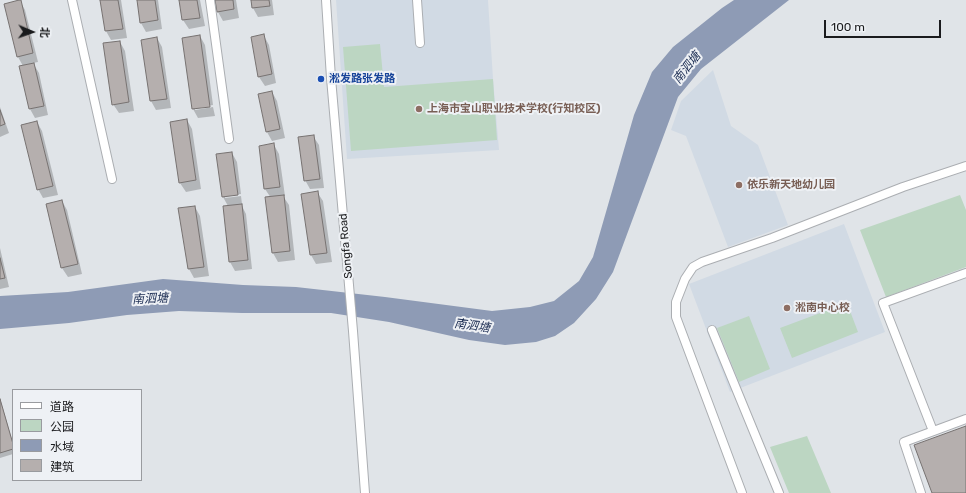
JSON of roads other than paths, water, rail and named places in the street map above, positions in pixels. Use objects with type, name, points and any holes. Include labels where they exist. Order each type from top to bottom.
[{"type":"street","points":[[72,0],[112,178]]},
{"type":"street","points":[[210,0],[229,138]]},
{"type":"street","name":"Songfa Road","points":[[326,0],[331,78],[353,331],[364,493]]},
{"type":"street","points":[[417,0],[420,42]]},
{"type":"street","points":[[742,493],[676,317],[676,302],[685,279],[693,267],[702,262],[772,238],[903,187],[966,166]]},
{"type":"street","points":[[933,431],[884,303],[966,273]]},
{"type":"street","points":[[712,330],[778,493]]},
{"type":"street","points":[[921,493],[904,442],[966,419]]},
{"type":"water","name":"南泗塘","points":[[734,0],[789,0],[701,69],[678,97],[613,272],[596,299],[574,323],[555,336],[536,342],[505,345],[469,340],[389,322],[331,313],[179,311],[127,315],[69,323],[0,329],[0,296],[68,292],[163,279],[296,287],[492,311],[530,307],[554,301],[579,281],[593,257],[634,115],[652,72],[673,47]]},
{"type":"place","name":"淞发路张发路","points":[[321,79]]},
{"type":"place","name":"上海市宝山职业技术学校(行知校区)","points":[[419,109]]},
{"type":"place","name":"依乐新天地幼儿园","points":[[739,185]]},
{"type":"place","name":"淞南中心校","points":[[787,308]]}]
